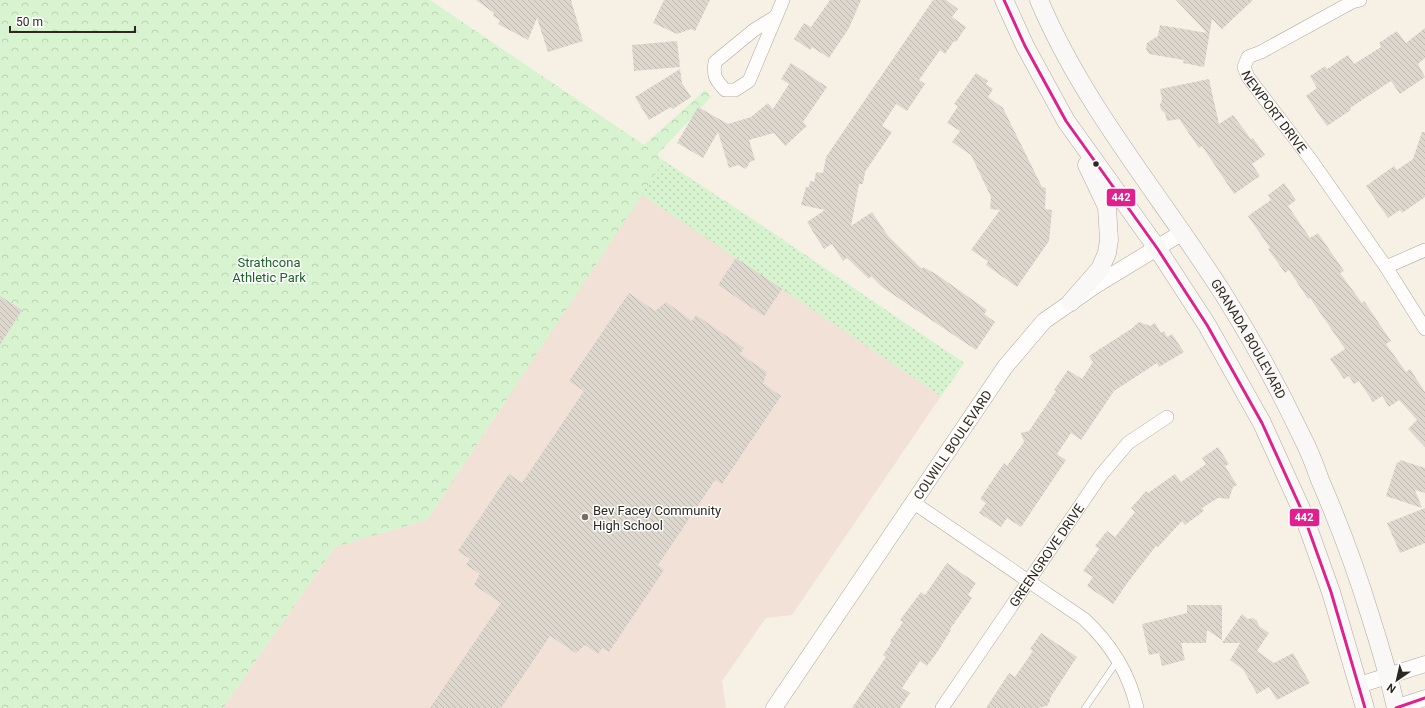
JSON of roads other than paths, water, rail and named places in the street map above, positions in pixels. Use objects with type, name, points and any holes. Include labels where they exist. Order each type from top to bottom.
[{"type":"main road","points":[[1004,0],[1025,46],[1066,121],[1107,207],[1110,240],[1107,253],[1100,269],[1071,302]]},
{"type":"main road","name":"GRANADA BOULEVARD","points":[[1039,0],[1051,29],[1089,95],[1133,162],[1183,232],[1224,296],[1267,370],[1304,440],[1338,522],[1362,588],[1389,675],[1396,708]]},
{"type":"main road","points":[[1066,121],[1156,248],[1207,325],[1262,423],[1302,511],[1331,592],[1365,708]]},
{"type":"street","points":[[775,17],[754,30],[715,62],[713,73],[716,82],[725,90],[735,90],[748,81],[783,0]]},
{"type":"street","name":"NEWPORT DRIVE","points":[[1360,0],[1352,2],[1261,52],[1248,57],[1244,67],[1248,77],[1311,160],[1386,267],[1425,328]]},
{"type":"street","name":"COLWILL BOULEVARD","points":[[774,708],[1005,367],[1044,321],[1096,285],[1183,232]]},
{"type":"street","points":[[1386,267],[1425,250]]},
{"type":"street","name":"GREENGROVE DRIVE","points":[[942,708],[1101,475],[1128,444],[1167,417]]},
{"type":"street","points":[[914,503],[1084,619],[1096,631],[1118,660],[1128,682],[1137,708]]},
{"type":"street","points":[[1359,685],[1425,664]]},
{"type":"street","points":[[1396,708],[1425,698]]},
{"type":"lane","points":[[1085,708],[1118,660]]},
{"type":"place","name":"Bev Facey Community High School","points":[[585,517]]},
{"type":"park label","name":"Strathcona Athletic Park","points":[[269,270]]}]
